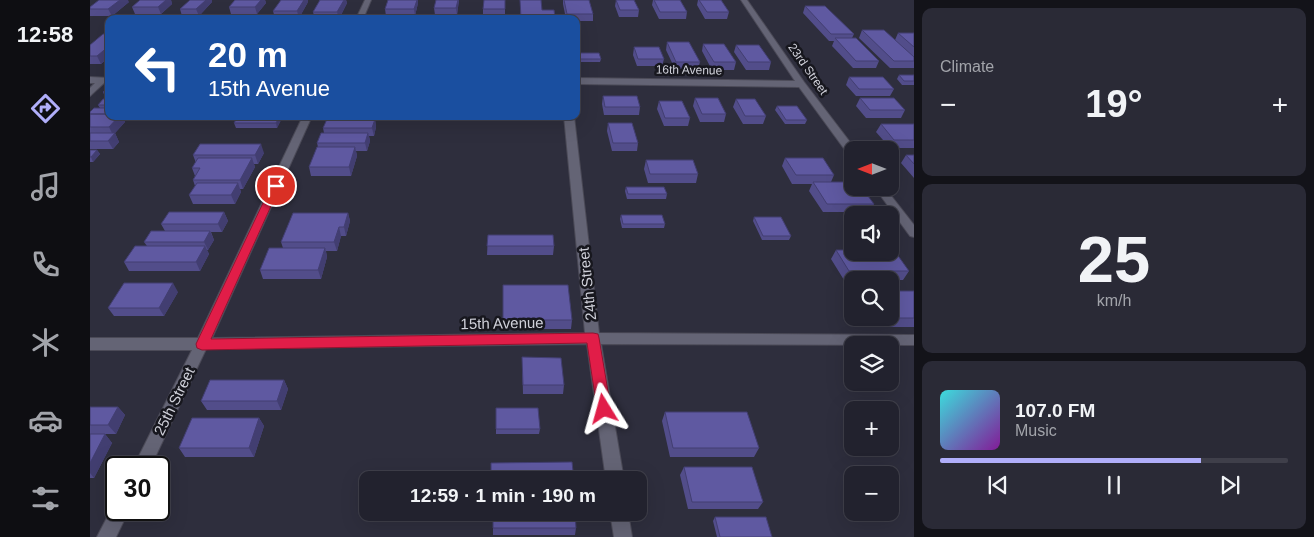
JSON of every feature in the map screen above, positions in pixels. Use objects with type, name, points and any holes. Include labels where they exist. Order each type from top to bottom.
[{"type":"street","points":[[361,15],[368,0]]},
{"type":"street","name":"23rd Street","points":[[744,0],[801,84],[844,141]]},
{"type":"street","points":[[90,80],[105,81]]},
{"type":"street","name":"16th Avenue","points":[[580,80],[801,84]]},
{"type":"street","points":[[90,93],[105,81]]},
{"type":"street","name":"25th Street","points":[[147,456],[202,344],[306,120]]},
{"type":"street","name":"24th Street","points":[[569,120],[593,338],[613,471]]},
{"type":"street","points":[[886,196],[914,233]]},
{"type":"street","name":"15th Avenue","points":[[90,344],[593,338],[914,340]]},
{"type":"street","points":[[106,537],[114,521]]},
{"type":"street","points":[[620,521],[623,537]]},
{"type":"building","points":[[99,0],[120,0],[108,9],[90,9]]},
{"type":"building","points":[[140,0],[166,0],[158,7],[132,7]]},
{"type":"building","points":[[190,0],[206,0],[196,9],[180,9]]},
{"type":"building","points":[[235,0],[261,0],[255,7],[229,7]]},
{"type":"building","points":[[281,0],[304,0],[297,11],[273,11]]},
{"type":"building","points":[[320,0],[344,0],[337,12],[313,12]]},
{"type":"building","points":[[388,0],[417,0],[414,9],[385,9]]},
{"type":"building","points":[[436,0],[458,0],[456,8],[434,8]]},
{"type":"building","points":[[484,0],[505,0],[505,9],[483,9]]},
{"type":"building","points":[[520,0],[541,0],[542,10],[554,10],[555,15],[521,15]]},
{"type":"building","points":[[564,0],[589,0],[593,14],[567,14]]},
{"type":"building","points":[[616,0],[634,0],[639,10],[620,10]]},
{"type":"building","points":[[654,0],[680,0],[687,12],[660,12]]},
{"type":"building","points":[[699,0],[721,0],[729,12],[707,12]]},
{"type":"building","points":[[805,6],[825,6],[854,34],[831,34]]},
{"type":"building","points":[[862,30],[884,30],[914,57],[914,61],[894,61]]},
{"type":"building","points":[[898,33],[914,33],[914,47]]},
{"type":"building","points":[[105,34],[105,49],[97,56],[90,56],[90,45]]},
{"type":"building","points":[[835,38],[856,38],[879,61],[856,61]]},
{"type":"building","points":[[667,42],[689,42],[700,62],[676,62]]},
{"type":"building","points":[[703,44],[724,44],[736,62],[714,62]]},
{"type":"building","points":[[736,45],[759,45],[771,62],[748,62]]},
{"type":"building","points":[[634,47],[659,47],[664,59],[638,59]]},
{"type":"building","points":[[580,53],[599,53],[601,59],[580,59]]},
{"type":"building","points":[[899,75],[914,75],[914,81],[904,81]]},
{"type":"building","points":[[849,77],[883,77],[894,89],[859,89]]},
{"type":"building","points":[[603,96],[637,96],[640,107],[605,107]]},
{"type":"building","points":[[695,98],[718,98],[726,114],[702,114]]},
{"type":"building","points":[[860,98],[894,98],[905,110],[870,110]]},
{"type":"building","points":[[103,99],[105,99],[105,105],[98,105]]},
{"type":"building","points":[[736,99],[755,99],[766,116],[745,116]]},
{"type":"building","points":[[659,101],[682,101],[690,118],[665,118]]},
{"type":"building","points":[[777,106],[797,106],[807,120],[786,120]]},
{"type":"building","points":[[94,108],[105,108],[105,114],[90,114]]},
{"type":"building","points":[[90,114],[105,114],[105,120],[115,120],[109,127],[90,127]]},
{"type":"building","points":[[236,120],[278,120],[276,123],[234,123]]},
{"type":"building","points":[[327,120],[375,120],[372,128],[323,128]]},
{"type":"building","points":[[608,123],[632,123],[638,143],[613,143]]},
{"type":"building","points":[[881,124],[914,124],[914,140],[894,140]]},
{"type":"building","points":[[90,133],[115,133],[108,141],[90,141]]},
{"type":"building","points":[[321,133],[368,133],[365,143],[317,143]]},
{"type":"building","points":[[200,144],[261,144],[255,155],[193,155]]},
{"type":"building","points":[[317,147],[355,147],[349,167],[309,167]]},
{"type":"building","points":[[90,150],[97,150],[91,157],[90,157]]},
{"type":"building","points":[[906,155],[914,155],[914,164]]},
{"type":"building","points":[[198,158],[252,158],[240,180],[193,180],[200,168],[192,168]]},
{"type":"building","points":[[785,158],[823,158],[834,175],[796,175]]},
{"type":"building","points":[[646,160],[693,160],[698,174],[650,174]]},
{"type":"building","points":[[813,182],[844,182],[844,196],[868,196],[874,204],[827,204]]},
{"type":"building","points":[[197,183],[238,183],[231,195],[189,195]]},
{"type":"building","points":[[626,187],[664,187],[667,194],[628,194]]},
{"type":"building","points":[[169,212],[224,212],[218,224],[161,224]]},
{"type":"building","points":[[293,213],[348,213],[344,227],[339,227],[334,242],[281,242]]},
{"type":"building","points":[[621,215],[662,215],[665,224],[623,224]]},
{"type":"building","points":[[754,217],[781,217],[791,236],[763,236]]},
{"type":"building","points":[[151,231],[210,231],[204,242],[144,242]]},
{"type":"building","points":[[488,235],[553,235],[554,246],[487,246]]},
{"type":"building","points":[[135,246],[205,246],[196,262],[124,262]]},
{"type":"building","points":[[269,248],[325,248],[318,270],[260,270]]},
{"type":"building","points":[[836,250],[844,250],[844,261],[899,261],[899,257],[909,271],[899,271],[849,271]]},
{"type":"building","points":[[124,283],[173,283],[159,308],[108,308]]},
{"type":"building","points":[[503,285],[568,285],[572,320],[503,320]]},
{"type":"building","points":[[899,291],[914,291],[914,318],[899,318]]},
{"type":"building","points":[[522,357],[561,358],[564,385],[523,385]]},
{"type":"building","points":[[210,380],[284,380],[277,401],[201,401]]},
{"type":"building","points":[[90,407],[118,407],[108,425],[90,425]]},
{"type":"building","points":[[496,408],[538,408],[540,429],[496,429]]},
{"type":"building","points":[[665,412],[747,412],[759,448],[673,448]]},
{"type":"building","points":[[192,418],[259,418],[249,448],[179,448]]},
{"type":"building","points":[[90,434],[105,434],[90,463]]},
{"type":"building","points":[[572,462],[573,471],[491,471],[491,463]]},
{"type":"building","points":[[684,467],[752,467],[763,502],[692,502]]},
{"type":"building","points":[[715,517],[766,517],[772,537],[720,537]]},
{"type":"building","points":[[493,521],[576,521],[576,528],[493,528]]},
{"type":"route","points":[[276,186],[202,344],[593,338],[604,409]]}]
